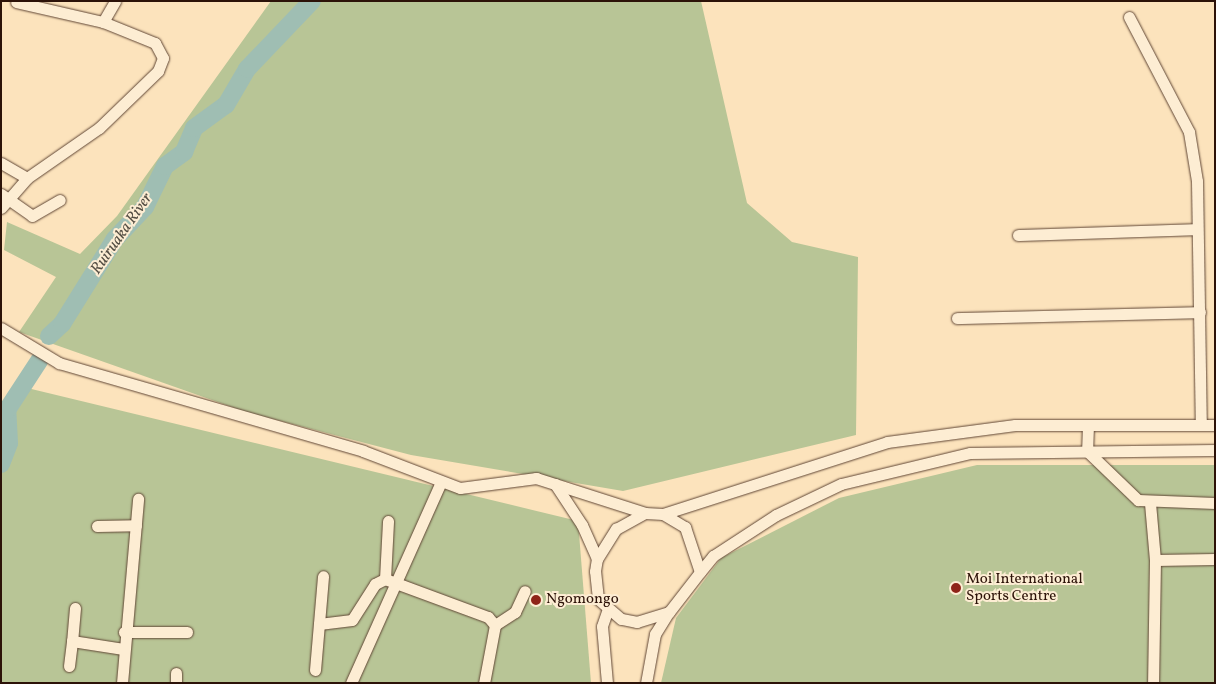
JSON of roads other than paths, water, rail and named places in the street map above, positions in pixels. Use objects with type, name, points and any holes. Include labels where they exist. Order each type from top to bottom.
[{"type":"street","points":[[104,22],[115,1]]},
{"type":"street","points":[[1,208],[5,195],[99,128],[161,64],[162,51],[155,43],[104,22],[16,2]]},
{"type":"street","points":[[1130,17],[1189,132],[1197,181],[1195,229],[1200,312],[1201,425]]},
{"type":"street","points":[[1,163],[27,178]]},
{"type":"street","points":[[5,195],[32,216],[60,200]]},
{"type":"street","points":[[1018,235],[1195,229]]},
{"type":"street","points":[[957,318],[1200,312]]},
{"type":"street","points":[[1,328],[66,365],[363,451],[441,482],[464,488],[527,478],[555,484],[645,513],[664,514],[887,442],[1015,425],[1215,425]]},
{"type":"street","points":[[1088,425],[1087,451],[1126,491],[1150,504],[1215,503]]},
{"type":"street","points":[[646,683],[655,634],[669,612],[713,556],[776,514],[841,484],[970,453],[1215,450]]},
{"type":"street","points":[[351,683],[390,582],[441,482]]},
{"type":"street","points":[[555,484],[582,525],[597,559]]},
{"type":"street","points":[[122,683],[124,632],[138,499]]},
{"type":"street","points":[[1150,504],[1156,560],[1153,683]]},
{"type":"street","points":[[645,513],[616,529],[597,559],[594,584],[598,599],[608,609],[637,622],[669,612]]},
{"type":"street","points":[[664,514],[686,527],[700,572]]},
{"type":"street","points":[[388,521],[390,582]]},
{"type":"street","points":[[97,526],[136,525]]},
{"type":"street","points":[[1156,560],[1215,559]]},
{"type":"street","points":[[315,670],[323,576]]},
{"type":"street","points":[[319,624],[352,620],[376,584],[390,582],[488,617],[495,626]]},
{"type":"street","points":[[484,683],[495,626],[515,612],[524,591]]},
{"type":"street","points":[[69,666],[75,608]]},
{"type":"street","points":[[607,683],[602,626],[608,609]]},
{"type":"street","points":[[124,632],[187,632]]},
{"type":"street","points":[[72,641],[123,649]]},
{"type":"waterway","name":"Ruiruaka River","points":[[49,336],[62,324],[115,239],[145,207],[165,166],[184,152],[194,128],[226,105],[247,69],[312,1]]},
{"type":"waterway","name":"Ruiruaka River","points":[[1,464],[9,443],[7,410],[39,361]]},
{"type":"place","name":"Moi International Sports Centre","points":[[956,588]]},
{"type":"place","name":"Ngomongo","points":[[536,600]]}]
